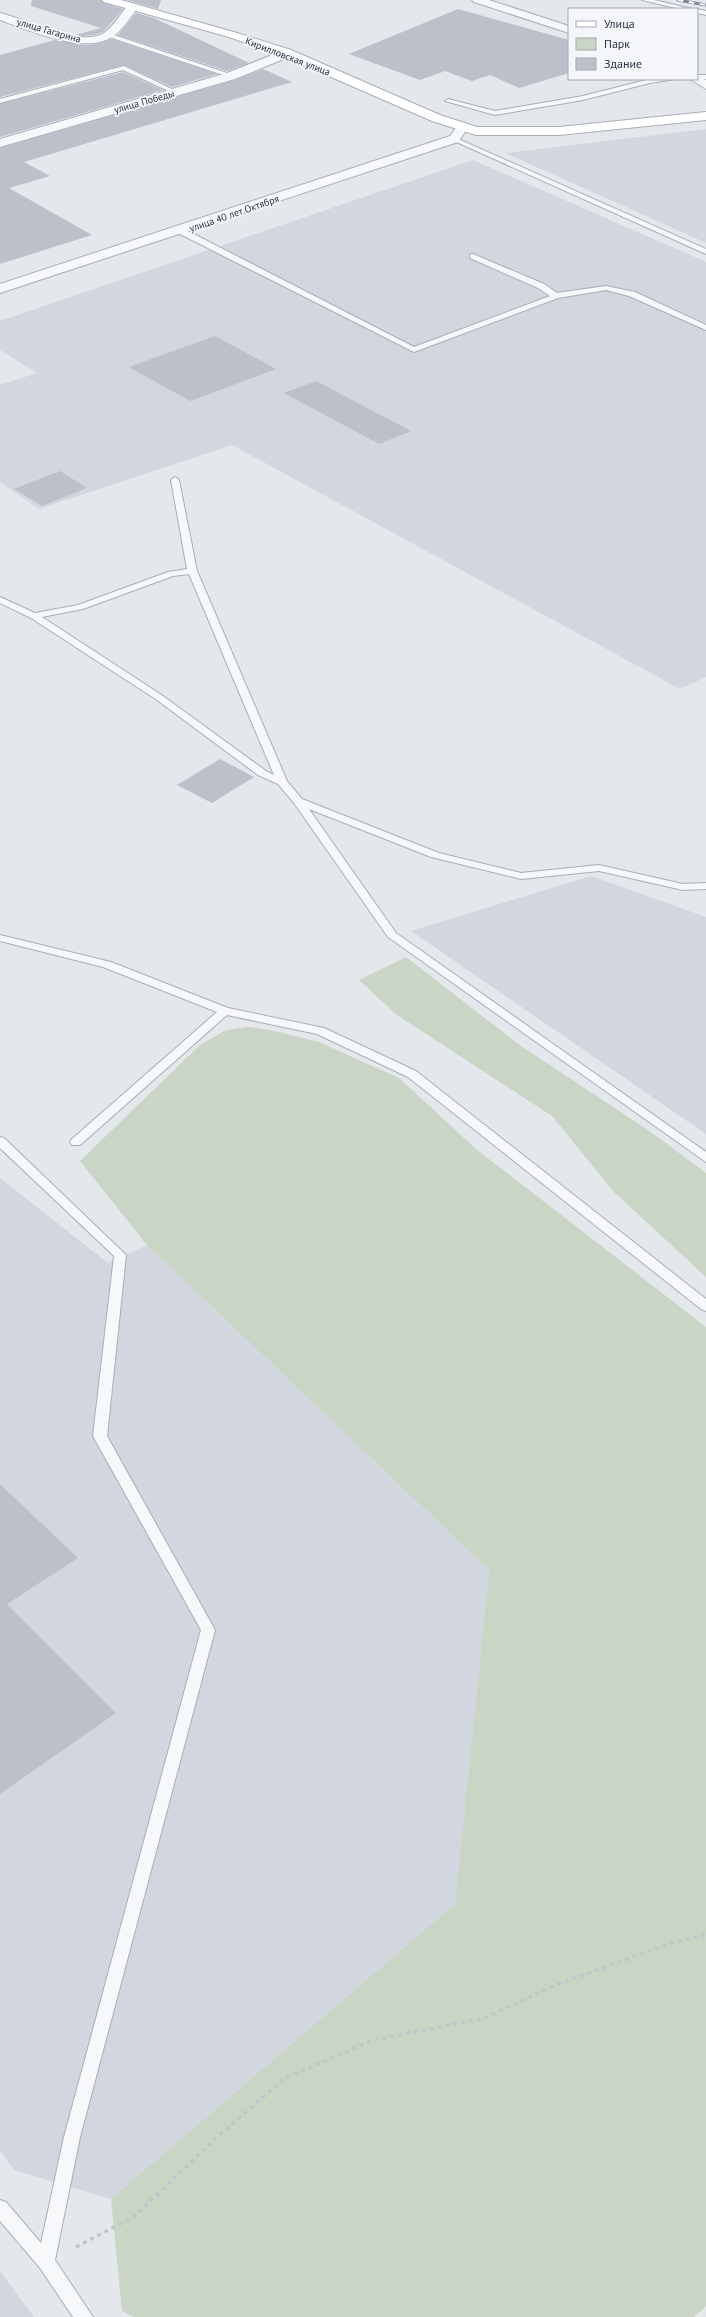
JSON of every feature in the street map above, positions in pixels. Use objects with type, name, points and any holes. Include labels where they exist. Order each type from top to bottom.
[{"type":"main road","name":"Кирилловская улица","points":[[108,0],[233,35],[287,54],[462,128],[493,132],[559,131],[706,116]]},
{"type":"street","points":[[478,0],[568,30]]},
{"type":"street","points":[[108,35],[132,7]]},
{"type":"street","name":"улица Гагарина","points":[[0,16],[66,37],[88,41],[108,35]]},
{"type":"street","name":"улица Победы","points":[[0,143],[231,76],[287,54]]},
{"type":"street","points":[[698,79],[706,85]]},
{"type":"street","points":[[454,139],[462,128]]},
{"type":"street","name":"улица 40 лет Октября","points":[[0,289],[454,139]]},
{"type":"lane","points":[[645,0],[684,8]]},
{"type":"lane","points":[[108,35],[231,76]]},
{"type":"lane","points":[[0,101],[124,68],[175,92]]},
{"type":"lane","points":[[448,101],[495,113],[583,98],[650,81],[661,80]]},
{"type":"lane","points":[[454,139],[706,252]]},
{"type":"lane","points":[[181,230],[414,350],[556,296],[606,288],[632,294],[706,328]]},
{"type":"lane","points":[[473,256],[541,286],[556,296]]},
{"type":"lane","points":[[175,480],[192,571],[282,782],[298,801],[392,935],[706,1158]]},
{"type":"lane","points":[[34,616],[80,607],[171,574],[192,571]]},
{"type":"lane","points":[[0,600],[34,616],[160,698],[262,773],[282,782]]},
{"type":"lane","points":[[298,801],[435,855],[521,876],[599,868],[683,887],[706,886]]},
{"type":"lane","points":[[0,938],[107,964],[225,1011],[320,1030],[412,1074],[706,1306]]},
{"type":"lane","points":[[76,1142],[225,1011]]},
{"type":"lane","points":[[0,1141],[120,1255],[100,1436],[208,1630],[72,2137],[46,2262]]},
{"type":"lane","points":[[0,2208],[46,2262],[84,2317]]},
{"type":"path","points":[[46,2262],[135,2216],[216,2138],[285,2078],[374,2040],[484,2018],[556,1985],[663,1946],[706,1934]]},
{"type":"shaded area","points":[[706,129],[706,243],[505,153]]},
{"type":"shaded area","points":[[473,160],[706,262],[706,677],[680,689],[232,445],[39,509],[0,482],[0,385],[37,373],[0,350],[0,321]]},
{"type":"shaded area","points":[[591,876],[706,917],[706,1134],[411,931]]},
{"type":"shaded area","points":[[0,1178],[108,1263],[147,1245],[489,1570],[455,1904],[111,2199],[14,2170],[0,2151]]},
{"type":"shaded area","points":[[0,2271],[34,2317],[0,2317]]},
{"type":"green space","points":[[406,957],[521,1046],[648,1130],[706,1173],[706,1277],[614,1192],[552,1116],[397,1015],[359,980]]},
{"type":"green space","points":[[248,1027],[270,1030],[319,1042],[399,1078],[476,1149],[706,1327],[706,2306],[694,2317],[133,2317],[122,2311],[111,2199],[455,1904],[489,1570],[147,1245],[80,1161],[200,1045],[226,1030]]},
{"type":"building","points":[[32,0],[101,0],[104,3],[123,9],[103,32],[81,36],[75,35],[101,28],[31,6]]},
{"type":"building","points":[[127,0],[161,0],[158,9]]},
{"type":"building","points":[[458,9],[568,40],[568,73],[519,88],[490,75],[472,81],[445,71],[420,80],[349,54]]},
{"type":"building","points":[[136,13],[154,18],[249,63],[227,71],[118,35]]},
{"type":"building","points":[[111,39],[217,74],[172,87],[124,65],[0,97],[0,55],[55,40],[87,45],[100,43]]},
{"type":"building","points":[[263,69],[292,82],[24,162],[50,176],[9,188],[92,235],[0,264],[0,148],[235,80]]},
{"type":"building","points":[[123,72],[163,90],[0,137],[0,104]]},
{"type":"building","points":[[215,336],[276,369],[190,401],[129,367]]},
{"type":"building","points":[[316,381],[411,431],[379,444],[284,393]]},
{"type":"building","points":[[60,471],[87,488],[42,506],[14,489]]},
{"type":"building","points":[[220,759],[254,777],[212,803],[177,785]]},
{"type":"building","points":[[0,1484],[78,1558],[7,1604],[116,1713],[0,1794]]},
{"type":"railway","points":[[678,0],[706,5]]}]
